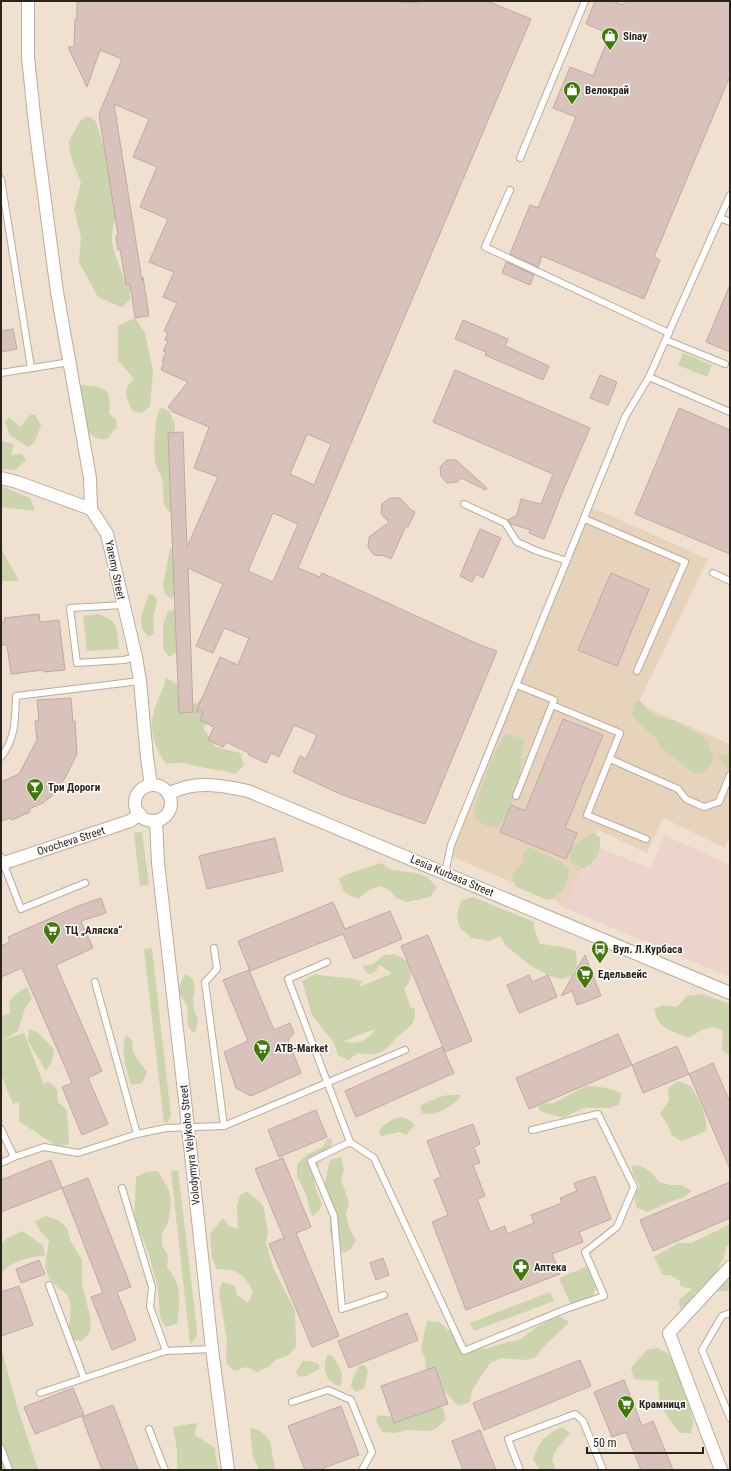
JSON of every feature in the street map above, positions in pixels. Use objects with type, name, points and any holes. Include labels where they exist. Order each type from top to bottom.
[{"type":"street","points":[[1,478],[17,482],[91,510],[90,478],[57,292],[35,125],[28,57],[28,1]]},
{"type":"street","name":"Yaremy Street","points":[[91,510],[107,534],[136,657],[140,681]]},
{"type":"street","points":[[140,681],[151,785]]},
{"type":"street","points":[[158,785],[164,788],[169,794],[171,807],[168,814],[156,821],[149,820],[140,814],[135,806],[135,798],[144,787],[158,785]]},
{"type":"street","name":"Lesia Kurbasa Street","points":[[169,794],[188,786],[207,785],[226,786],[248,791],[730,993]]},
{"type":"street","name":"Ovocheva Street","points":[[2,861],[130,821],[140,814]]},
{"type":"street","name":"Volodymyra Velykoho Street","points":[[156,821],[159,871],[212,1350],[228,1470]]},
{"type":"street","points":[[721,1470],[669,1333],[730,1267]]},
{"type":"lane","points":[[520,158],[585,1]]},
{"type":"lane","points":[[1,180],[31,368]]},
{"type":"lane","points":[[510,190],[485,248],[670,333]]},
{"type":"lane","points":[[445,873],[451,845],[626,418],[649,377],[670,333],[730,196]]},
{"type":"lane","points":[[720,218],[730,222]]},
{"type":"lane","points":[[666,340],[724,364]]},
{"type":"lane","points":[[1,373],[70,362]]},
{"type":"lane","points":[[649,377],[730,412]]},
{"type":"lane","points":[[464,504],[505,523],[517,542],[537,551],[567,561]]},
{"type":"lane","points":[[585,519],[685,562],[636,671]]},
{"type":"lane","points":[[713,573],[730,581]]},
{"type":"lane","points":[[123,605],[70,608],[76,663],[124,660],[136,657]]},
{"type":"lane","points":[[1,757],[8,748],[15,725],[16,696],[140,681]]},
{"type":"lane","points":[[516,796],[554,700],[517,685]]},
{"type":"lane","points":[[552,705],[620,733],[587,815],[646,839]]},
{"type":"lane","points":[[610,759],[678,789],[686,799],[704,807],[719,802],[730,775]]},
{"type":"lane","points":[[2,861],[21,909],[85,883]]},
{"type":"lane","points":[[214,948],[217,969],[205,982],[224,1126]]},
{"type":"lane","points":[[327,962],[288,979],[350,1142],[374,1158],[464,1351],[566,1309],[604,1296],[585,1252],[617,1227],[634,1187],[598,1114],[532,1130]]},
{"type":"lane","points":[[95,982],[137,1134]]},
{"type":"lane","points":[[1,1163],[44,1147],[78,1153],[137,1134],[166,1128],[224,1126],[405,1050]]},
{"type":"lane","points":[[1,1129],[14,1157]]},
{"type":"lane","points":[[350,1142],[311,1161],[334,1216],[342,1309],[384,1295]]},
{"type":"lane","points":[[122,1188],[152,1287],[150,1307],[166,1351]]},
{"type":"lane","points":[[49,1285],[84,1378]]},
{"type":"lane","points":[[730,1313],[722,1316],[702,1350],[730,1418]]},
{"type":"lane","points":[[40,1393],[166,1351],[212,1350]]},
{"type":"lane","points":[[292,1402],[328,1390],[351,1400],[372,1452],[362,1470]]},
{"type":"lane","points":[[520,1470],[508,1439],[575,1414],[584,1421],[603,1470]]},
{"type":"lane","points":[[149,1429],[165,1470]]},
{"type":"lane","points":[[1,1448],[9,1470]]},
{"type":"shaded area","points":[[591,507],[708,559],[638,704],[730,744],[730,836],[725,848],[663,818],[647,853],[598,830],[565,904],[447,855]]},
{"type":"shaded area","points":[[664,835],[730,865],[730,977],[558,905],[573,868],[587,870],[597,847],[651,869]]},
{"type":"green space","points":[[87,117],[92,118],[96,122],[105,150],[118,207],[112,233],[112,243],[126,285],[130,284],[130,299],[123,307],[98,297],[79,262],[81,237],[74,209],[81,183],[71,157],[69,141],[82,119]]},
{"type":"green space","points":[[135,318],[145,333],[153,371],[150,406],[142,413],[132,411],[126,396],[127,387],[134,379],[118,360],[118,326]]},
{"type":"green space","points":[[683,353],[712,365],[707,377],[678,365]]},
{"type":"green space","points":[[82,385],[102,388],[108,394],[110,399],[109,414],[116,419],[117,427],[107,439],[101,439],[93,436],[87,430],[79,416],[85,411],[77,389]]},
{"type":"green space","points":[[162,408],[169,411],[175,425],[174,515],[166,508],[164,503],[162,479],[155,461],[156,423],[159,410]]},
{"type":"green space","points":[[30,415],[35,415],[41,425],[34,443],[28,447],[10,435],[5,422],[9,417],[20,427]]},
{"type":"green space","points":[[1,441],[14,444],[11,455],[22,454],[26,460],[15,470],[1,469]]},
{"type":"green space","points":[[1,486],[30,498],[35,511],[1,507]]},
{"type":"green space","points":[[1,548],[19,581],[1,581]]},
{"type":"green space","points":[[170,548],[174,551],[179,588],[172,599],[165,594],[163,586]]},
{"type":"green space","points":[[149,594],[155,596],[157,601],[153,619],[154,633],[149,637],[144,632],[141,622]]},
{"type":"green space","points":[[175,610],[179,651],[169,657],[163,649],[163,625],[168,611]]},
{"type":"green space","points":[[98,614],[114,623],[117,631],[119,649],[87,651],[83,616]]},
{"type":"green space","points":[[166,678],[178,685],[182,691],[185,705],[197,703],[205,694],[210,717],[203,728],[216,747],[240,753],[244,765],[236,774],[184,763],[166,764],[155,744],[152,722],[155,708]]},
{"type":"green space","points":[[640,701],[654,716],[673,720],[701,735],[708,743],[714,759],[709,768],[701,774],[692,772],[661,748],[654,736],[638,723],[632,714],[635,702]]},
{"type":"green space","points":[[505,734],[525,740],[520,776],[513,788],[512,801],[506,817],[497,828],[484,825],[476,818],[474,809],[491,760]]},
{"type":"green space","points":[[730,752],[730,769],[722,763],[718,755]]},
{"type":"green space","points":[[142,832],[149,885],[140,886],[134,833]]},
{"type":"green space","points":[[592,833],[600,837],[599,853],[584,869],[575,865],[569,859],[570,849]]},
{"type":"green space","points":[[529,847],[561,862],[570,869],[563,889],[553,898],[547,900],[515,886],[512,876],[522,863],[523,854]]},
{"type":"green space","points":[[381,863],[392,870],[416,873],[427,877],[437,887],[430,897],[407,902],[396,898],[391,891],[380,886],[369,890],[359,898],[346,893],[339,879],[347,874]]},
{"type":"green space","points":[[473,897],[534,922],[534,928],[540,944],[564,947],[576,951],[577,966],[572,976],[561,979],[550,976],[531,966],[506,946],[500,936],[489,941],[472,938],[460,928],[457,916],[461,901]]},
{"type":"green space","points":[[152,948],[171,1116],[168,1122],[164,1123],[144,949]]},
{"type":"green space","points":[[384,955],[397,955],[403,958],[410,966],[410,980],[404,989],[411,1008],[415,1008],[414,1019],[409,1027],[379,1053],[358,1053],[348,1060],[338,1055],[334,1043],[312,1015],[302,981],[315,974],[351,978],[362,981],[359,987],[391,974],[380,965],[374,973],[368,974],[362,966],[373,964]],"holes":[[[375,1029],[362,1041],[353,1043],[344,1041]]]},
{"type":"green space","points":[[186,974],[193,979],[194,985],[193,1006],[198,1024],[194,1033],[189,1027],[187,1006],[179,991]]},
{"type":"green space","points":[[27,987],[32,998],[25,1008],[18,1031],[1,1041],[1,1016],[10,1013],[9,1001],[17,993]]},
{"type":"green space","points":[[702,994],[730,1004],[730,1056],[722,1050],[723,1031],[714,1028],[705,1029],[688,1038],[666,1028],[656,1016],[654,1009],[663,1005],[677,1007],[687,996]]},
{"type":"green space","points":[[29,1029],[37,1032],[54,1049],[52,1061],[46,1071],[28,1041]]},
{"type":"green space","points":[[24,1033],[44,1085],[48,1081],[57,1089],[58,1102],[67,1110],[69,1144],[58,1147],[19,1121],[19,1102],[13,1104],[1,1074],[1,1041]]},
{"type":"green space","points":[[126,1034],[132,1041],[133,1053],[147,1072],[142,1083],[131,1085],[124,1053],[124,1040]]},
{"type":"green space","points":[[678,1081],[691,1086],[706,1119],[706,1131],[682,1141],[672,1136],[667,1123],[660,1114],[669,1101],[668,1088]]},
{"type":"green space","points":[[586,1086],[595,1086],[621,1093],[619,1105],[608,1108],[584,1108],[563,1118],[540,1111],[538,1107],[542,1104],[554,1103]]},
{"type":"green space","points":[[448,1095],[461,1095],[453,1104],[439,1112],[432,1114],[422,1113],[420,1106],[434,1099]]},
{"type":"green space","points":[[400,1117],[408,1119],[415,1125],[406,1135],[400,1132],[381,1136],[379,1131],[384,1126],[391,1120]]},
{"type":"green space","points":[[332,1138],[329,1151],[319,1160],[318,1171],[314,1179],[316,1191],[322,1204],[320,1209],[313,1216],[311,1214],[306,1194],[297,1176],[297,1164],[308,1154],[323,1147],[327,1139]]},
{"type":"green space","points":[[341,1157],[344,1170],[341,1179],[349,1203],[346,1214],[349,1228],[356,1240],[351,1249],[344,1253],[330,1233],[330,1204],[324,1186],[330,1160]]},
{"type":"green space","points":[[631,1165],[641,1166],[651,1172],[659,1182],[670,1185],[682,1185],[692,1191],[682,1198],[669,1202],[648,1212],[637,1208],[634,1196],[640,1186],[634,1176]]},
{"type":"green space","points":[[178,1170],[197,1330],[197,1335],[190,1344],[171,1171]]},
{"type":"green space","points":[[158,1171],[170,1192],[171,1204],[168,1223],[162,1233],[162,1245],[168,1256],[167,1268],[176,1281],[179,1294],[177,1324],[165,1327],[160,1316],[158,1289],[149,1255],[141,1233],[134,1224],[136,1177],[146,1172]]},
{"type":"green space","points":[[247,1192],[257,1199],[264,1208],[268,1232],[266,1243],[273,1267],[295,1311],[296,1347],[288,1356],[277,1359],[268,1367],[257,1372],[246,1367],[234,1371],[226,1363],[227,1340],[219,1293],[222,1282],[234,1285],[238,1296],[248,1303],[253,1293],[247,1281],[240,1274],[230,1270],[217,1269],[212,1259],[210,1234],[223,1218],[229,1226],[238,1229],[237,1206],[240,1195]]},
{"type":"green space","points":[[46,1216],[58,1220],[67,1228],[70,1240],[82,1260],[82,1284],[91,1320],[90,1332],[82,1341],[71,1340],[69,1328],[71,1305],[67,1294],[57,1287],[49,1278],[45,1267],[49,1240],[40,1231],[35,1221]]},
{"type":"green space","points":[[730,1224],[730,1243],[726,1247],[724,1257],[718,1268],[730,1283],[728,1291],[697,1291],[687,1304],[680,1309],[679,1300],[692,1289],[680,1286],[680,1281],[670,1275],[663,1275],[654,1257],[678,1243],[692,1243]]},
{"type":"green space","points":[[22,1231],[43,1245],[45,1255],[15,1262],[1,1274],[1,1244],[6,1239]]},
{"type":"green space","points":[[588,1266],[596,1286],[593,1296],[571,1305],[559,1278]]},
{"type":"green space","points":[[550,1292],[554,1301],[474,1331],[470,1323]]},
{"type":"green space","points":[[559,1316],[569,1322],[543,1347],[536,1357],[525,1360],[501,1358],[490,1363],[472,1390],[470,1402],[458,1406],[426,1371],[425,1359],[421,1348],[427,1321],[439,1322],[448,1330],[460,1331],[463,1343],[473,1350],[485,1349],[519,1340],[538,1326]]},
{"type":"green space","points":[[1,1348],[17,1406],[38,1470],[1,1470]]},
{"type":"green space","points":[[658,1348],[668,1354],[675,1364],[688,1398],[693,1421],[691,1433],[680,1433],[666,1415],[660,1404],[658,1381],[634,1379],[631,1368],[647,1350]]},
{"type":"green space","points":[[328,1355],[333,1356],[341,1370],[342,1377],[340,1386],[330,1381],[326,1375],[325,1364]]},
{"type":"green space","points":[[303,1361],[310,1361],[319,1364],[319,1369],[306,1376],[298,1377],[296,1372]]},
{"type":"green space","points":[[365,1365],[368,1372],[364,1388],[356,1392],[351,1387],[352,1381],[359,1366]]},
{"type":"green space","points":[[434,1406],[444,1409],[445,1420],[437,1428],[430,1431],[407,1430],[395,1433],[382,1432],[377,1423],[376,1418],[379,1415],[394,1417]]},
{"type":"green space","points":[[197,1423],[195,1435],[215,1448],[219,1470],[177,1470],[177,1450],[173,1427]]},
{"type":"green space","points":[[562,1427],[570,1433],[556,1450],[552,1459],[556,1470],[540,1470],[533,1460],[537,1449],[547,1436]]},
{"type":"green space","points":[[250,1428],[261,1431],[270,1441],[275,1470],[259,1470],[253,1457]]},
{"type":"building","points":[[77,1],[388,1],[418,3],[417,1],[487,1],[531,19],[298,568],[320,577],[322,573],[480,645],[497,651],[425,824],[340,794],[293,772],[300,756],[306,759],[317,735],[294,725],[279,757],[271,753],[266,763],[226,742],[223,747],[208,740],[214,727],[200,720],[204,712],[196,712],[220,657],[238,665],[249,638],[224,628],[213,653],[196,646],[223,584],[188,568],[193,712],[179,713],[168,433],[183,432],[187,547],[218,477],[194,468],[209,427],[173,412],[168,407],[188,382],[161,370],[164,362],[162,361],[166,352],[163,351],[168,341],[165,340],[168,333],[164,331],[177,303],[163,297],[174,272],[149,262],[168,219],[140,207],[157,167],[133,157],[149,119],[114,104],[149,316],[135,318],[130,284],[126,285],[120,249],[118,250],[116,236],[118,235],[99,114],[122,59],[100,50],[87,87],[68,47],[74,47],[75,19],[77,19]],"holes":[[[307,434],[331,444],[314,485],[290,474]],[[273,513],[298,524],[273,582],[248,571]]]},
{"type":"building","points":[[595,1],[612,1],[623,5],[625,1],[730,1],[730,76],[654,257],[660,260],[644,299],[542,256],[538,267],[510,254],[530,205],[538,208],[576,117],[553,108],[570,67],[593,76],[610,34],[586,24]]},
{"type":"building","points":[[506,262],[534,275],[530,285],[502,273]]},
{"type":"building","points":[[730,285],[730,352],[706,342]]},
{"type":"building","points":[[463,320],[508,339],[505,346],[549,366],[543,380],[485,355],[486,352],[455,339]]},
{"type":"building","points":[[13,329],[17,349],[1,352],[1,331]]},
{"type":"building","points":[[455,370],[590,428],[544,539],[529,533],[531,530],[511,524],[508,520],[517,515],[521,499],[541,504],[553,474],[433,422]]},
{"type":"building","points":[[600,375],[617,382],[608,405],[590,398]]},
{"type":"building","points":[[679,408],[730,430],[730,554],[635,514]]},
{"type":"building","points":[[447,460],[456,460],[487,488],[486,490],[461,478],[457,482],[447,483],[441,476],[440,467]]},
{"type":"building","points":[[390,498],[400,498],[410,509],[415,512],[408,527],[406,526],[391,559],[385,556],[374,555],[368,547],[369,537],[389,522],[381,514],[382,504]]},
{"type":"building","points":[[480,529],[501,538],[483,578],[476,574],[472,582],[460,576]]},
{"type":"building","points":[[611,573],[649,589],[617,666],[578,650]]},
{"type":"building","points":[[39,614],[40,622],[59,620],[65,670],[44,672],[43,670],[11,674],[7,645],[1,645],[1,622],[5,622],[4,618]]},
{"type":"building","points":[[71,698],[73,722],[75,721],[77,754],[65,778],[53,795],[43,803],[29,809],[30,812],[12,820],[10,818],[1,821],[1,782],[19,774],[37,740],[35,721],[39,721],[37,700]]},
{"type":"building","points":[[563,719],[603,735],[565,828],[577,833],[566,859],[500,832],[511,805],[525,811]]},
{"type":"building","points":[[275,838],[283,871],[207,889],[199,856]]},
{"type":"building","points":[[101,898],[106,913],[81,921],[93,948],[56,965],[102,1071],[88,1078],[108,1124],[82,1135],[62,1087],[72,1083],[22,968],[1,977],[1,946],[10,942],[8,937],[78,906]]},
{"type":"building","points":[[333,902],[345,929],[390,911],[402,939],[354,959],[343,934],[250,971],[238,941]]},
{"type":"building","points":[[428,935],[472,1041],[445,1052],[401,946]]},
{"type":"building","points":[[585,955],[601,996],[577,1005],[572,991],[561,996]]},
{"type":"building","name":"ATB-Market","points":[[249,970],[274,1030],[290,1023],[294,1033],[288,1040],[301,1073],[251,1096],[236,1088],[224,1052],[248,1041],[223,980]]},
{"type":"building","points":[[529,975],[532,982],[548,975],[557,997],[519,1013],[507,985]]},
{"type":"building","points":[[618,1034],[632,1065],[529,1109],[516,1078]]},
{"type":"building","points":[[677,1046],[689,1074],[643,1093],[632,1065]]},
{"type":"building","points":[[442,1047],[454,1073],[356,1117],[345,1091]]},
{"type":"building","points":[[713,1063],[730,1102],[730,1169],[689,1074]]},
{"type":"building","points":[[316,1110],[327,1137],[279,1157],[268,1130]]},
{"type":"building","points":[[473,1124],[480,1144],[474,1147],[480,1163],[473,1165],[485,1196],[477,1199],[490,1232],[505,1226],[507,1234],[534,1223],[531,1215],[562,1203],[560,1198],[577,1191],[574,1183],[595,1176],[611,1219],[579,1232],[583,1242],[552,1254],[560,1274],[466,1310],[432,1222],[448,1215],[434,1180],[441,1177],[427,1141]]},
{"type":"building","points":[[283,1158],[311,1227],[296,1233],[339,1336],[312,1347],[269,1244],[284,1238],[255,1169]]},
{"type":"building","points":[[51,1160],[62,1188],[1,1212],[1,1180]]},
{"type":"building","points":[[88,1178],[131,1287],[117,1292],[136,1340],[112,1350],[91,1297],[103,1293],[62,1188]]},
{"type":"building","points":[[730,1182],[730,1218],[653,1251],[640,1220]]},
{"type":"building","points":[[383,1258],[389,1275],[376,1280],[370,1263]]},
{"type":"building","points":[[39,1260],[45,1274],[21,1283],[16,1269]]},
{"type":"building","points":[[19,1286],[33,1325],[1,1336],[1,1292]]},
{"type":"building","points":[[407,1313],[418,1340],[349,1368],[338,1341]]},
{"type":"building","points":[[580,1360],[591,1386],[484,1430],[473,1403]]},
{"type":"building","points":[[435,1367],[448,1404],[394,1423],[381,1386]]},
{"type":"building","points":[[624,1380],[642,1426],[653,1421],[673,1470],[641,1470],[626,1432],[612,1437],[594,1392]]},
{"type":"building","points":[[73,1388],[84,1415],[35,1434],[24,1407]]},
{"type":"building","points":[[113,1405],[138,1470],[102,1470],[82,1417]]},
{"type":"building","points":[[341,1406],[359,1455],[318,1470],[305,1470],[288,1426]]},
{"type":"building","points":[[480,1430],[496,1470],[463,1470],[452,1441]]},
{"type":"place","name":"Sinay","points":[[610,51]]},
{"type":"place","name":"Велокрай","points":[[572,105]]},
{"type":"place","name":"Три Дороги","points":[[35,802]]},
{"type":"place","name":"ТЦ „Аляска“","points":[[52,945]]},
{"type":"place","name":"Вул. Л.Курбаса","points":[[600,964]]},
{"type":"place","name":"Едельвейс","points":[[585,989]]},
{"type":"place","name":"ATB-Market","points":[[262,1063]]},
{"type":"place","name":"Аптека","points":[[521,1282]]},
{"type":"place","name":"Крамниця","points":[[626,1419]]}]
